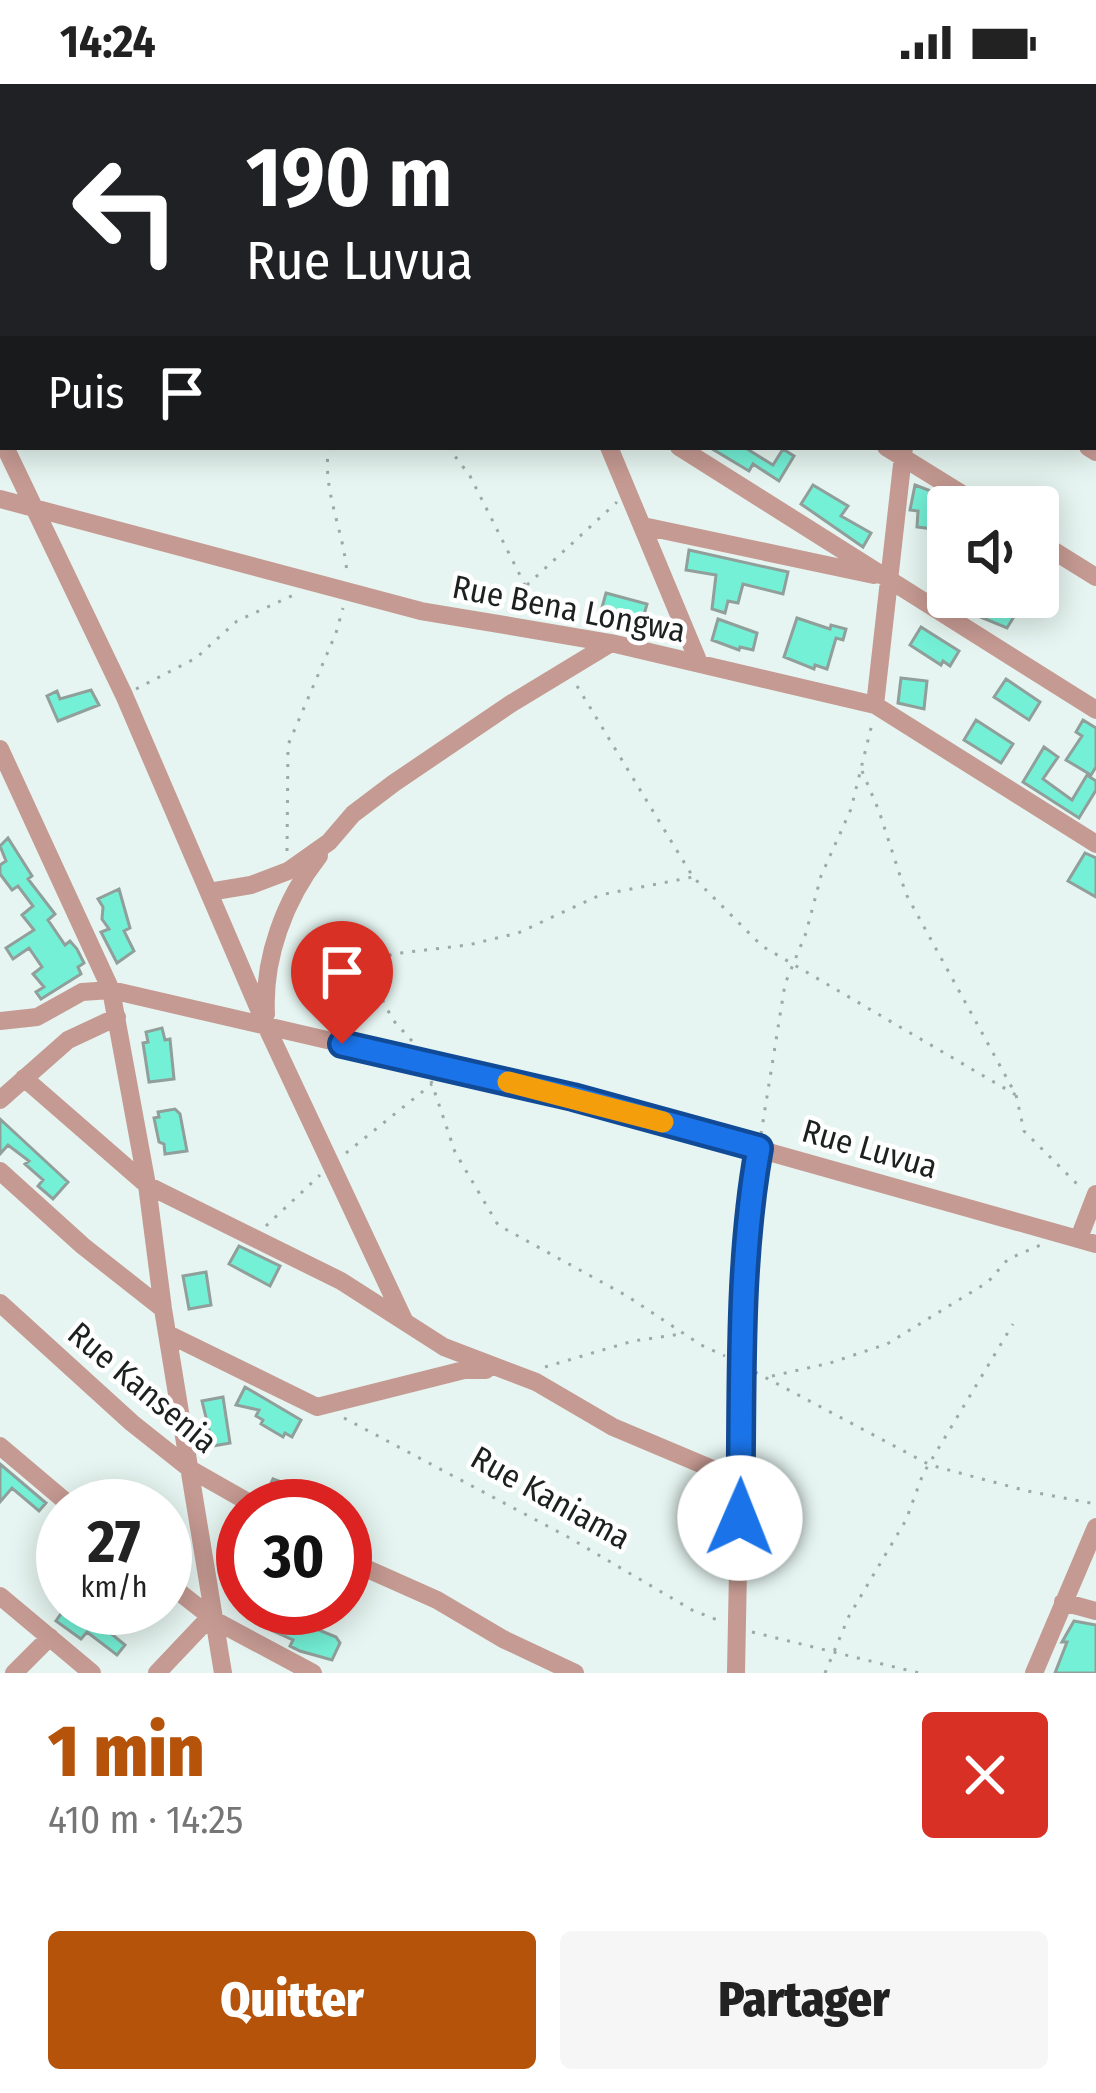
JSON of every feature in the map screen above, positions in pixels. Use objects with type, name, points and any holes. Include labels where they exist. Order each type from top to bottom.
[{"type":"street","points":[[7,450],[124,695],[267,1028],[404,1320]]},
{"type":"street","points":[[610,450],[699,663]]},
{"type":"street","points":[[684,450],[1096,710]]},
{"type":"street","points":[[875,705],[898,450]]},
{"type":"street","points":[[898,450],[952,486]]},
{"type":"street","name":"Rue Bena Longwa","points":[[0,499],[422,611],[611,643],[875,705],[1096,844]]},
{"type":"street","points":[[643,526],[890,578]]},
{"type":"street","points":[[1059,554],[1096,577]]},
{"type":"street","points":[[267,1028],[267,979],[293,893],[353,814],[611,643]]},
{"type":"street","points":[[0,749],[111,990],[147,1185],[224,1673]]},
{"type":"street","points":[[209,892],[251,885],[288,871],[329,842]]},
{"type":"street","points":[[0,1021],[37,1017],[82,992],[111,990]]},
{"type":"street","name":"Rue Luvua","points":[[111,990],[573,1097],[1088,1241]]},
{"type":"street","points":[[0,1100],[68,1040],[117,1017]]},
{"type":"street","points":[[24,1078],[147,1185],[377,1301],[444,1347],[536,1382],[613,1427],[741,1481]]},
{"type":"street","points":[[736,1673],[746,1223],[759,1148]]},
{"type":"street","points":[[0,1171],[83,1246],[163,1309]]},
{"type":"street","points":[[1088,1241],[1095,1197]]},
{"type":"street","name":"Rue Kansenia","points":[[0,1303],[132,1423],[216,1484]]},
{"type":"street","points":[[168,1334],[316,1407],[464,1370],[497,1370]]},
{"type":"street","points":[[0,1446],[39,1479]]},
{"type":"street","points":[[1034,1673],[1096,1527]]},
{"type":"street","points":[[372,1571],[575,1673]]},
{"type":"street","points":[[0,1596],[92,1673]]},
{"type":"street","points":[[192,1602],[213,1619],[313,1673]]},
{"type":"street","points":[[1063,1602],[1096,1611]]},
{"type":"street","points":[[157,1673],[213,1619]]},
{"type":"street","points":[[14,1673],[50,1637]]},
{"type":"path","points":[[288,871],[288,745],[336,633],[347,590],[345,544],[327,466],[328,450]]},
{"type":"path","points":[[450,450],[470,476],[552,635]]},
{"type":"path","points":[[526,586],[593,520],[628,494]]},
{"type":"path","points":[[124,695],[196,658],[237,621],[283,603],[312,583]]},
{"type":"path","points":[[568,669],[693,877],[762,946],[1016,1095]]},
{"type":"path","points":[[759,1148],[780,1011],[821,876],[851,809],[875,705]]},
{"type":"path","points":[[862,771],[906,894],[1016,1095],[1024,1132],[1065,1176],[1095,1197]]},
{"type":"path","points":[[693,877],[600,895],[518,933],[468,945],[392,954],[370,972],[433,1084],[458,1160],[498,1225],[627,1296],[683,1333],[930,1466],[1096,1504]]},
{"type":"path","points":[[255,1238],[331,1166],[454,1071]]},
{"type":"path","points":[[770,1377],[830,1364],[887,1344],[988,1282],[1008,1259],[1036,1249],[1057,1232]]},
{"type":"path","points":[[825,1673],[849,1616],[1013,1324]]},
{"type":"path","points":[[533,1372],[633,1341],[683,1333]]},
{"type":"path","name":"Rue Kaniama","points":[[316,1407],[370,1430],[692,1610],[737,1628],[919,1673]]},
{"type":"building","points":[[714,450],[749,450],[773,465],[782,450],[794,456],[779,481],[753,464],[749,471]]},
{"type":"building","points":[[813,485],[848,506],[841,516],[871,533],[863,547],[801,504]]},
{"type":"building","points":[[915,485],[927,490],[927,528],[917,527],[918,511],[910,510]]},
{"type":"building","points":[[689,550],[788,572],[783,594],[743,584],[738,603],[728,601],[725,613],[712,609],[716,575],[686,570]]},
{"type":"building","points":[[606,593],[647,604],[642,622],[601,611]]},
{"type":"building","points":[[797,618],[846,629],[843,640],[836,638],[827,669],[784,657]]},
{"type":"building","points":[[983,618],[1013,618],[1007,628]]},
{"type":"building","points":[[718,619],[757,633],[753,650],[712,640]]},
{"type":"building","points":[[921,627],[959,651],[950,666],[910,645]]},
{"type":"building","points":[[901,678],[927,681],[924,709],[898,703]]},
{"type":"building","points":[[1006,679],[1040,702],[1029,720],[994,697]]},
{"type":"building","points":[[91,690],[99,705],[58,721],[47,696],[57,691],[60,699]]},
{"type":"building","points":[[976,720],[1013,744],[1001,763],[964,740]]},
{"type":"building","points":[[1083,720],[1096,728],[1096,767],[1091,775],[1066,760],[1082,736],[1076,732]]},
{"type":"building","points":[[1044,747],[1058,757],[1043,779],[1072,800],[1087,775],[1096,781],[1096,790],[1079,818],[1023,782]]},
{"type":"building","points":[[8,838],[32,876],[28,879],[55,914],[48,920],[65,945],[70,941],[77,949],[84,963],[78,967],[81,974],[41,999],[36,992],[44,987],[33,974],[42,967],[29,948],[13,959],[6,948],[34,930],[22,915],[33,906],[18,886],[12,890],[0,874],[0,865],[6,861],[0,846]]},
{"type":"building","points":[[1085,853],[1096,858],[1096,897],[1068,881]]},
{"type":"building","points":[[119,889],[130,928],[124,931],[134,951],[117,963],[101,932],[109,929],[98,899]]},
{"type":"building","points":[[162,1028],[165,1040],[170,1039],[174,1079],[149,1082],[143,1043],[148,1042],[146,1032]]},
{"type":"building","points":[[175,1109],[187,1151],[165,1154],[154,1118],[159,1117],[158,1112]]},
{"type":"building","points":[[0,1119],[68,1182],[53,1199],[38,1186],[43,1180],[25,1164],[29,1161],[8,1145],[0,1154]]},
{"type":"building","points":[[239,1246],[280,1266],[270,1286],[229,1264]]},
{"type":"building","points":[[206,1272],[211,1305],[189,1309],[183,1276]]},
{"type":"building","points":[[245,1387],[301,1420],[292,1437],[261,1424],[263,1420],[256,1416],[259,1410],[236,1405]]},
{"type":"building","points":[[223,1397],[230,1443],[213,1446],[202,1401]]},
{"type":"building","points":[[0,1464],[36,1495],[36,1508],[12,1488],[0,1502]]},
{"type":"building","points":[[1074,1621],[1096,1625],[1096,1673],[1055,1673],[1067,1642],[1062,1642]]},
{"type":"building","points":[[91,1635],[113,1635],[125,1645],[117,1655]]},
{"type":"building","points":[[282,1635],[331,1635],[340,1643],[332,1660],[290,1646],[293,1640]]},
{"type":"slow traffic","points":[[508,1082],[663,1122]]},
{"type":"route","points":[[342,1044],[573,1097],[759,1148],[744,1260],[740,1518]]}]
